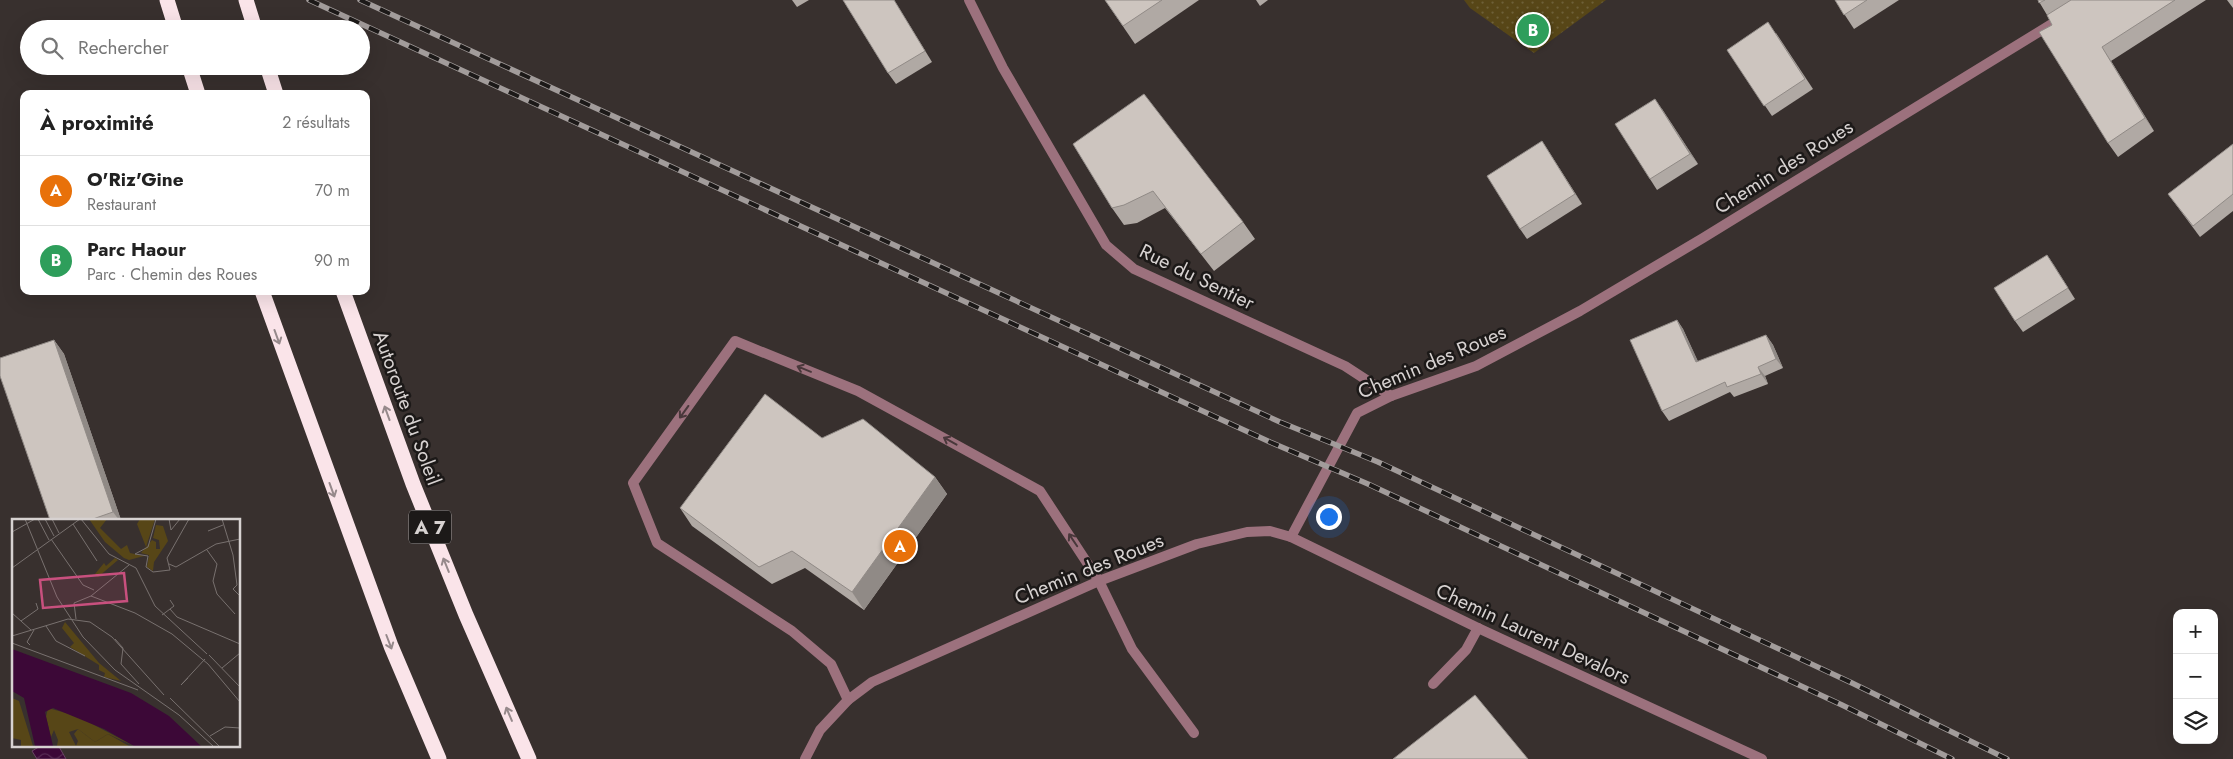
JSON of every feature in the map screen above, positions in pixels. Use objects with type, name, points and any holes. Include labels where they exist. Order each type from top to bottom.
[{"type":"highway","points":[[167,0],[173,20]]},
{"type":"highway","points":[[246,0],[252,20]]},
{"type":"highway","points":[[192,75],[197,90]]},
{"type":"highway","points":[[270,75],[275,90]]},
{"type":"highway","points":[[263,295],[391,646],[439,759]]},
{"type":"highway","name":"Autoroute du Soleil","points":[[344,295],[413,484],[529,759]]},
{"type":"street","name":"Rue du Sentier","points":[[969,0],[1003,68],[1106,245],[1134,269],[1345,366],[1391,396]]},
{"type":"street","name":"Chemin des Roues","points":[[805,759],[820,730],[848,700],[872,682],[1099,581],[1197,544],[1246,532],[1270,531],[1291,537],[1357,414],[1391,396],[1476,366],[1580,311],[1711,233],[2073,10]]},
{"type":"street","points":[[848,700],[831,664],[792,631],[657,542],[634,483],[735,341],[858,391],[1040,491],[1099,581],[1132,649],[1194,733]]},
{"type":"street","name":"Chemin Laurent Devalors","points":[[1291,537],[1478,628],[1762,759]]},
{"type":"street","points":[[1432,684],[1466,650],[1478,628]]},
{"type":"shaded area","points":[[1464,0],[1606,0],[1534,53],[1470,8]]},
{"type":"water","points":[[40,746],[59,746],[66,759],[37,759],[32,751]]},
{"type":"building","points":[[843,0],[894,0],[925,51],[888,73]]},
{"type":"building","points":[[1105,0],[1162,0],[1123,26]]},
{"type":"building","points":[[1835,0],[1867,0],[1844,15]]},
{"type":"building","points":[[2071,0],[2175,0],[2102,47],[2145,118],[2108,143],[2039,32],[2052,25],[2047,15]]},
{"type":"building","points":[[1768,22],[1805,79],[1764,106],[1727,50]]},
{"type":"building","points":[[1144,94],[1243,222],[1201,254],[1153,191],[1124,205],[1112,208],[1073,144]]},
{"type":"building","points":[[1655,99],[1690,154],[1650,179],[1615,124]]},
{"type":"building","points":[[1542,141],[1575,194],[1520,229],[1487,176]]},
{"type":"building","points":[[2233,144],[2233,194],[2193,226],[2168,194]]},
{"type":"building","points":[[2047,255],[2068,288],[2015,321],[1994,288]]},
{"type":"building","points":[[1677,320],[1696,362],[1766,335],[1776,359],[1758,367],[1761,374],[1727,387],[1725,382],[1662,411],[1630,340]]},
{"type":"building","points":[[54,340],[113,512],[93,519],[50,519],[0,376],[0,358]]},
{"type":"building","points":[[765,394],[822,438],[863,419],[935,477],[852,592],[792,551],[759,567],[680,508]]},
{"type":"building","points":[[1475,695],[1528,759],[1393,759]]},
{"type":"railway","points":[[309,0],[352,20]]},
{"type":"railway","points":[[360,0],[1280,422],[1378,462],[1852,683],[2007,759]]},
{"type":"railway","points":[[370,28],[1270,442],[1368,484],[1842,705],[1952,759]]},
{"type":"place","name":"Parc Haour","points":[[1533,30]]},
{"type":"place","name":"O'Riz'Gine","points":[[900,546]]}]
